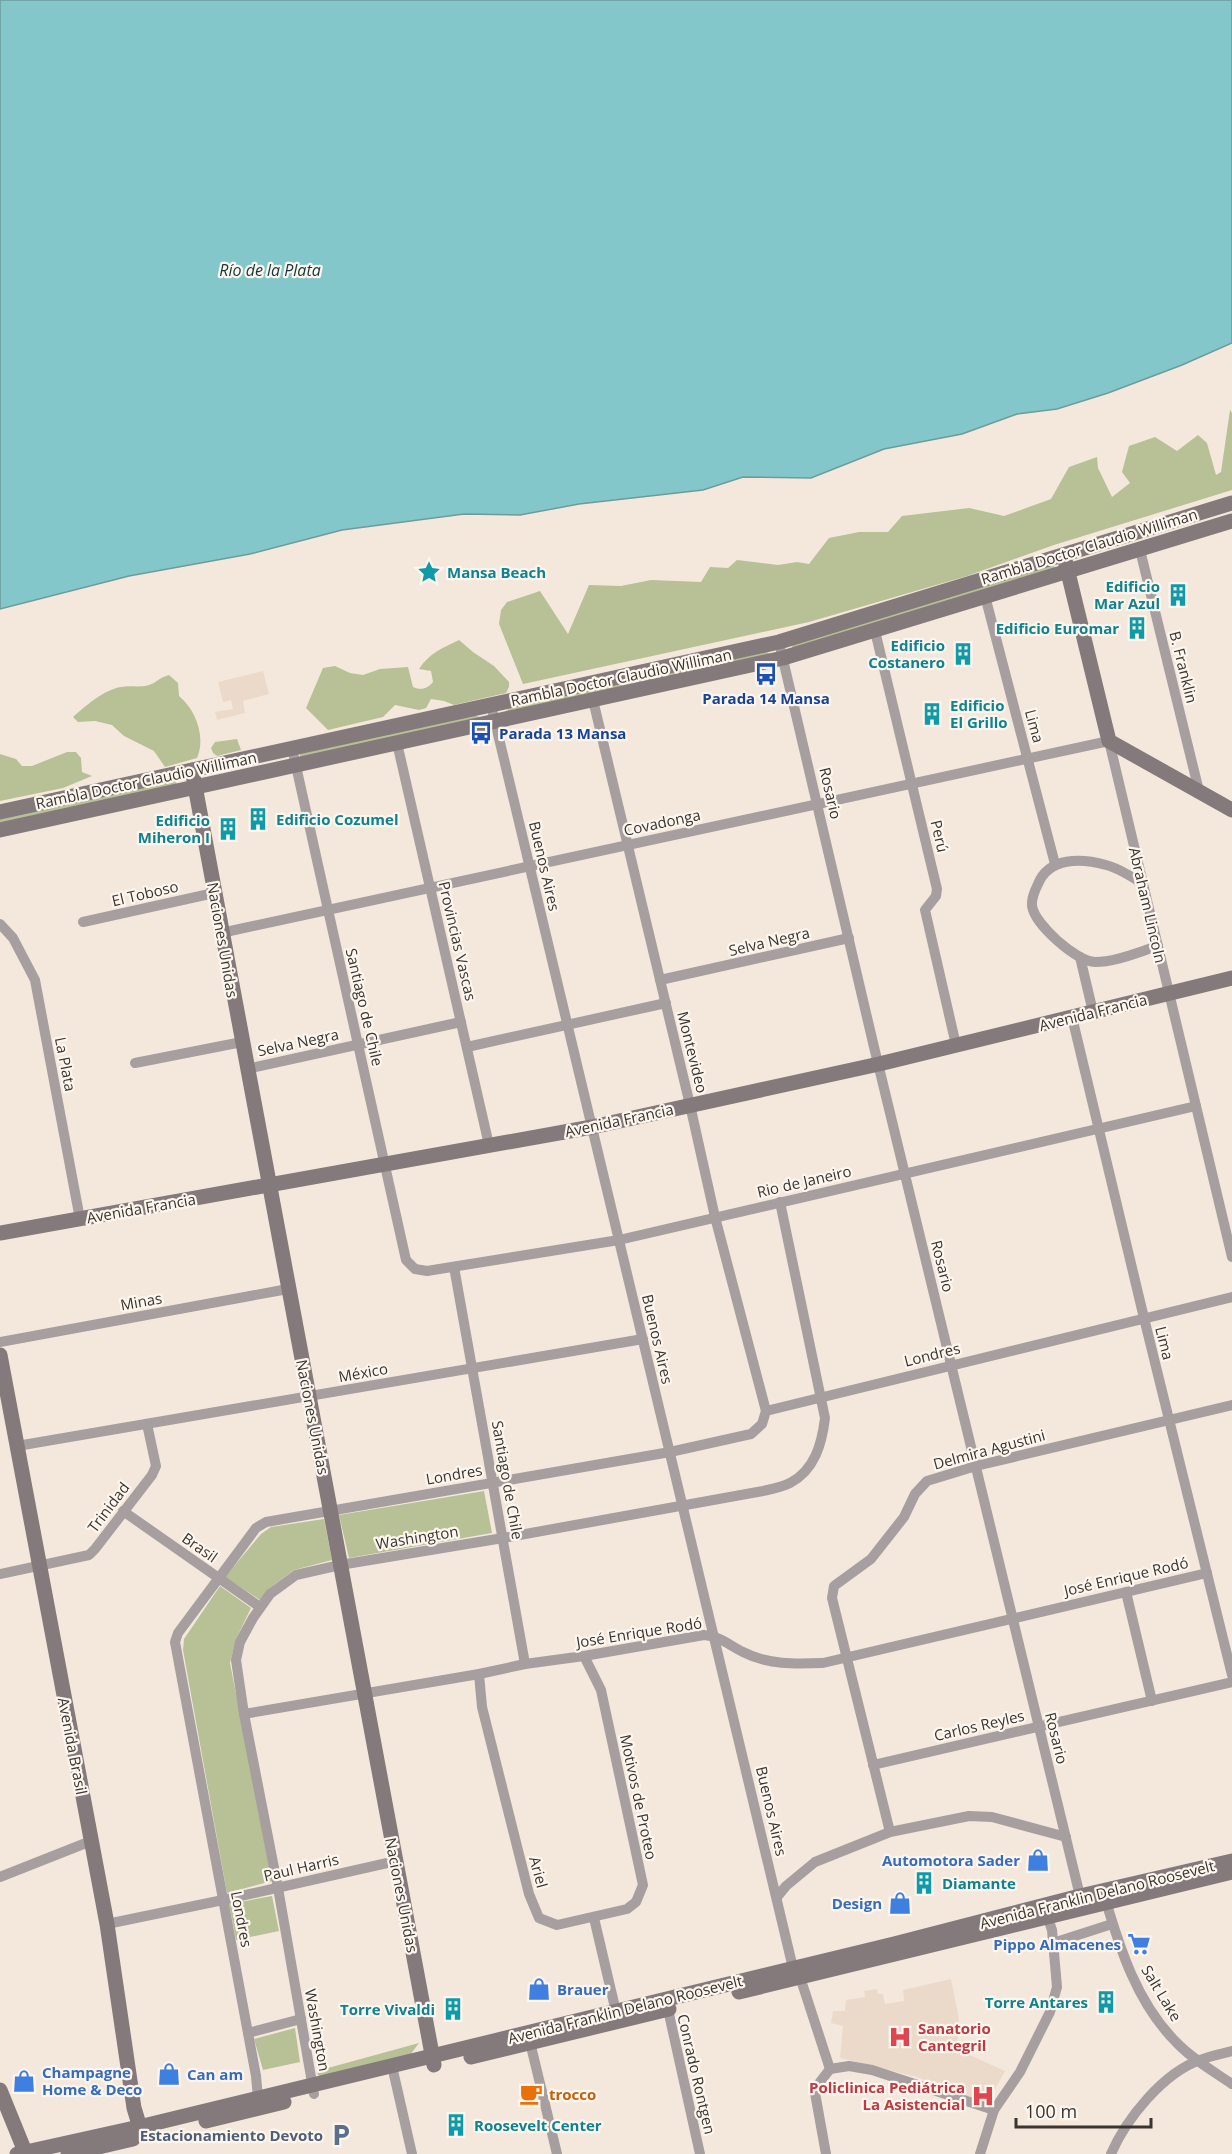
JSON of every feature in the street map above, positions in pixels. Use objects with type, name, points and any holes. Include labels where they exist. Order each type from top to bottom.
[{"type":"main road","name":"Rambla Doctor Claudio Williman","points":[[0,812],[779,642],[1232,503]]},
{"type":"main road","name":"Rambla Doctor Claudio Williman","points":[[0,830],[783,658],[1232,520]]},
{"type":"main road","name":"Abraham Lincoln","points":[[1063,554],[1109,741]]},
{"type":"main road","points":[[1109,741],[1232,810]]},
{"type":"main road","name":"Naciones Unidas","points":[[192,770],[434,2060]]},
{"type":"main road","name":"Avenida Francia","points":[[0,1233],[592,1127],[879,1064],[1232,978]]},
{"type":"main road","name":"Avenida Brasil","points":[[0,1355],[3,1392],[17,1446],[107,1924],[134,2108],[141,2132]]},
{"type":"main road","name":"Avenida Franklin Delano Roosevelt","points":[[22,2153],[141,2132],[1046,1912],[1232,1861]]},
{"type":"main road","name":"Avenida Franklin Delano Roosevelt","points":[[1046,1912],[1080,1896],[1105,1897],[1232,1872]]},
{"type":"main road","name":"Avenida Franklin Delano Roosevelt","points":[[68,2154],[258,2098],[313,2089]]},
{"type":"main road","points":[[0,2090],[5,2115],[22,2153]]},
{"type":"street","name":"B. Franklin","points":[[1140,550],[1199,791]]},
{"type":"street","name":"Lima","points":[[986,596],[1055,864]]},
{"type":"street","name":"Perú","points":[[875,631],[937,889],[936,896],[925,910],[956,1045]]},
{"type":"street","name":"Rosario","points":[[779,642],[1080,1896]]},
{"type":"street","name":"Montevideo","points":[[593,700],[715,1218],[766,1411]]},
{"type":"street","name":"Buenos Aires","points":[[491,705],[777,1897],[797,1973],[830,2069]]},
{"type":"street","name":"Covadonga","points":[[221,933],[1109,741]]},
{"type":"street","name":"Abraham Lincoln","points":[[1109,741],[1232,1257]]},
{"type":"street","name":"Provincias Vascas","points":[[397,743],[489,1145]]},
{"type":"street","name":"Santiago de Chile","points":[[292,748],[406,1260],[415,1269]]},
{"type":"street","points":[[1143,884],[1107,865],[1078,861],[1055,864],[1043,873],[1034,893],[1032,906],[1036,916],[1054,937],[1075,956],[1094,962],[1126,956],[1158,946]]},
{"type":"street","name":"El Toboso","points":[[83,922],[214,893]]},
{"type":"street","name":"La Plata","points":[[0,924],[13,938],[35,980],[80,1219]]},
{"type":"street","name":"Selva Negra","points":[[660,980],[849,938]]},
{"type":"street","points":[[1080,957],[1093,1012]]},
{"type":"street","points":[[467,1047],[666,1003]]},
{"type":"street","name":"Lima","points":[[1072,1017],[1232,1675]]},
{"type":"street","name":"Selva Negra","points":[[247,1069],[461,1022]]},
{"type":"street","name":"Selva Negra","points":[[135,1063],[242,1042]]},
{"type":"street","name":"Rio de Janeiro","points":[[415,1269],[428,1271],[619,1240],[1196,1106]]},
{"type":"street","name":"Washington","points":[[313,2089],[278,1888],[244,1714],[236,1660],[240,1642],[270,1594],[296,1575],[340,1565],[763,1491],[791,1482],[811,1464],[822,1442],[825,1418],[780,1202]]},
{"type":"street","name":"Santiago de Chile","points":[[454,1267],[525,1664]]},
{"type":"street","name":"Minas","points":[[0,1342],[288,1289]]},
{"type":"street","name":"Londres","points":[[258,2098],[248,2032],[175,1642],[178,1633],[256,1527],[266,1522],[670,1452],[751,1434],[762,1424],[766,1411],[1232,1297]]},
{"type":"street","name":"México","points":[[17,1446],[643,1339]]},
{"type":"street","name":"Delmira Agustini","points":[[890,1832],[832,1598],[834,1586],[871,1559],[904,1517],[915,1494],[927,1481],[976,1466],[1232,1405]]},
{"type":"street","name":"Trinidad","points":[[0,1574],[89,1555],[152,1475],[156,1466],[147,1424]]},
{"type":"street","name":"Brasil","points":[[123,1511],[260,1607]]},
{"type":"street","name":"José Enrique Rodó","points":[[244,1714],[704,1635],[714,1636],[744,1653],[761,1659],[792,1665],[823,1663],[1207,1573]]},
{"type":"street","points":[[1126,1592],[1152,1701]]},
{"type":"street","name":"Motivos de Proteo","points":[[584,1656],[601,1690],[643,1885],[636,1902],[627,1909],[594,1918]]},
{"type":"street","name":"Ariel","points":[[479,1674],[482,1707],[529,1894],[536,1912],[539,1918],[557,1925],[594,1918]]},
{"type":"street","name":"Carlos Reyles","points":[[873,1765],[1232,1682]]},
{"type":"street","points":[[777,1897],[786,1886],[815,1862],[890,1832],[969,1816],[1000,1819],[1066,1837]]},
{"type":"street","points":[[0,1877],[91,1841]]},
{"type":"street","name":"Paul Harris","points":[[107,1924],[396,1861]]},
{"type":"street","name":"Salt Lake","points":[[1105,1897],[1112,1924],[1135,1982],[1156,2018],[1178,2044],[1232,2084]]},
{"type":"street","points":[[980,2154],[994,2110],[1020,2072],[1050,2012],[1057,1987],[1053,1943],[1046,1912]]},
{"type":"street","points":[[594,1918],[617,2016]]},
{"type":"street","points":[[1053,1943],[1112,1924]]},
{"type":"street","name":"Conrado Rontgen","points":[[667,2005],[700,2154]]},
{"type":"street","points":[[248,2032],[301,2019]]},
{"type":"street","points":[[529,2038],[557,2154]]},
{"type":"street","points":[[1111,2154],[1138,2108],[1176,2073],[1198,2060],[1232,2051]]},
{"type":"street","points":[[826,2154],[815,2093],[830,2069],[849,2066],[872,2070],[994,2110]]},
{"type":"street","points":[[393,2070],[412,2154]]},
{"type":"shaded area","points":[[263,671],[269,694],[243,701],[245,713],[217,720],[215,712],[233,709],[231,700],[223,702],[218,682]]},
{"type":"shaded area","name":"Sanatorio Cantegril","points":[[951,1979],[959,2019],[957,2049],[1005,2071],[986,2105],[917,2077],[840,2058],[843,2026],[831,2023],[833,2011],[845,2011],[846,2000],[865,1997],[864,1991],[877,1989],[878,1994],[883,1994],[885,2004],[904,2001],[903,1990]]},
{"type":"green space","points":[[1230,410],[1232,413],[1232,490],[1054,545],[967,576],[809,622],[523,684],[499,624],[501,610],[507,602],[540,591],[568,634],[589,585],[621,586],[651,580],[701,582],[710,567],[728,568],[737,560],[778,565],[797,562],[809,564],[829,538],[859,532],[888,532],[902,516],[969,508],[1004,516],[1051,499],[1069,467],[1097,457],[1098,468],[1112,497],[1130,483],[1122,472],[1129,446],[1155,437],[1177,451],[1198,435],[1207,443],[1216,475],[1221,472]]},
{"type":"green space","points":[[1053,565],[1055,568],[793,649],[792,647],[793,644]]},
{"type":"green space","points":[[459,640],[494,666],[509,682],[506,693],[454,705],[431,699],[426,708],[419,710],[395,705],[383,717],[328,730],[306,708],[323,668],[335,666],[350,673],[363,675],[380,669],[408,667],[413,687],[422,689],[427,687],[433,682],[431,671],[419,669],[432,655]]},
{"type":"green space","points":[[767,652],[770,654],[506,711],[513,706]]},
{"type":"green space","points":[[169,675],[178,683],[179,696],[195,716],[198,724],[200,750],[197,758],[165,767],[154,751],[124,736],[112,725],[95,721],[78,722],[73,717],[108,691],[124,686],[149,685]]},
{"type":"green space","points":[[472,715],[480,717],[300,757],[300,754]]},
{"type":"green space","points":[[237,739],[241,750],[217,756],[213,753],[211,748],[215,742]]},
{"type":"green space","points":[[67,752],[76,752],[81,758],[82,772],[92,776],[63,788],[0,801],[0,754],[16,759],[22,766],[32,766]]},
{"type":"green space","points":[[174,780],[177,784],[0,825],[0,817]]},
{"type":"green space","points":[[484,1491],[492,1533],[349,1558],[339,1515]]},
{"type":"green space","points":[[324,1519],[332,1560],[294,1570],[271,1587],[260,1600],[225,1577],[261,1534],[271,1527]]},
{"type":"green space","points":[[220,1586],[251,1608],[236,1639],[230,1663],[272,1881],[227,1893],[183,1650],[184,1639]]},
{"type":"green space","points":[[272,1896],[279,1931],[236,1940],[229,1904]]},
{"type":"green space","points":[[295,2028],[300,2062],[263,2070],[254,2039]]},
{"type":"green space","points":[[419,2043],[410,2055],[322,2077],[318,2075],[317,2071]]},
{"type":"water","name":"Río de la Plata","points":[[0,0],[1232,0],[1232,343],[1108,393],[1057,409],[1017,414],[962,434],[884,449],[811,478],[743,477],[703,490],[579,504],[520,515],[464,514],[342,530],[250,554],[129,576],[0,609]]},
{"type":"place","name":"Mansa Beach","points":[[429,572]]},
{"type":"place","name":"Edificio Mar Azul","points":[[1178,595]]},
{"type":"place","name":"Edificio Euromar","points":[[1137,628]]},
{"type":"place","name":"Edificio Costanero","points":[[963,654]]},
{"type":"place","name":"Parada 14 Mansa","points":[[766,674]]},
{"type":"place","name":"Edificio El Grillo","points":[[932,714]]},
{"type":"place","name":"Parada 13 Mansa","points":[[481,733]]},
{"type":"place","name":"Edificio Cozumel","points":[[258,819]]},
{"type":"place","name":"Edificio Miheron I","points":[[228,829]]},
{"type":"place","name":"Automotora Sader","points":[[1038,1860]]},
{"type":"place","name":"Diamante","points":[[924,1883]]},
{"type":"place","name":"Design","points":[[900,1903]]},
{"type":"place","name":"Pippo Almacenes","points":[[1139,1944]]},
{"type":"place","name":"Brauer","points":[[539,1989]]},
{"type":"place","name":"Torre Antares","points":[[1106,2002]]},
{"type":"place","name":"Torre Vivaldi","points":[[453,2009]]},
{"type":"place","name":"Sanatorio Cantegril","points":[[900,2037]]},
{"type":"place","name":"Can am","points":[[169,2074]]},
{"type":"place","name":"Champagne Home & Deco","points":[[24,2081]]},
{"type":"place","name":"trocco","points":[[531,2094]]},
{"type":"place","name":"Policlinica Pediátrica La Asistencial","points":[[983,2096]]},
{"type":"place","name":"Roosevelt Center","points":[[456,2125]]},
{"type":"place","name":"Estacionamiento Devoto","points":[[341,2135]]}]
